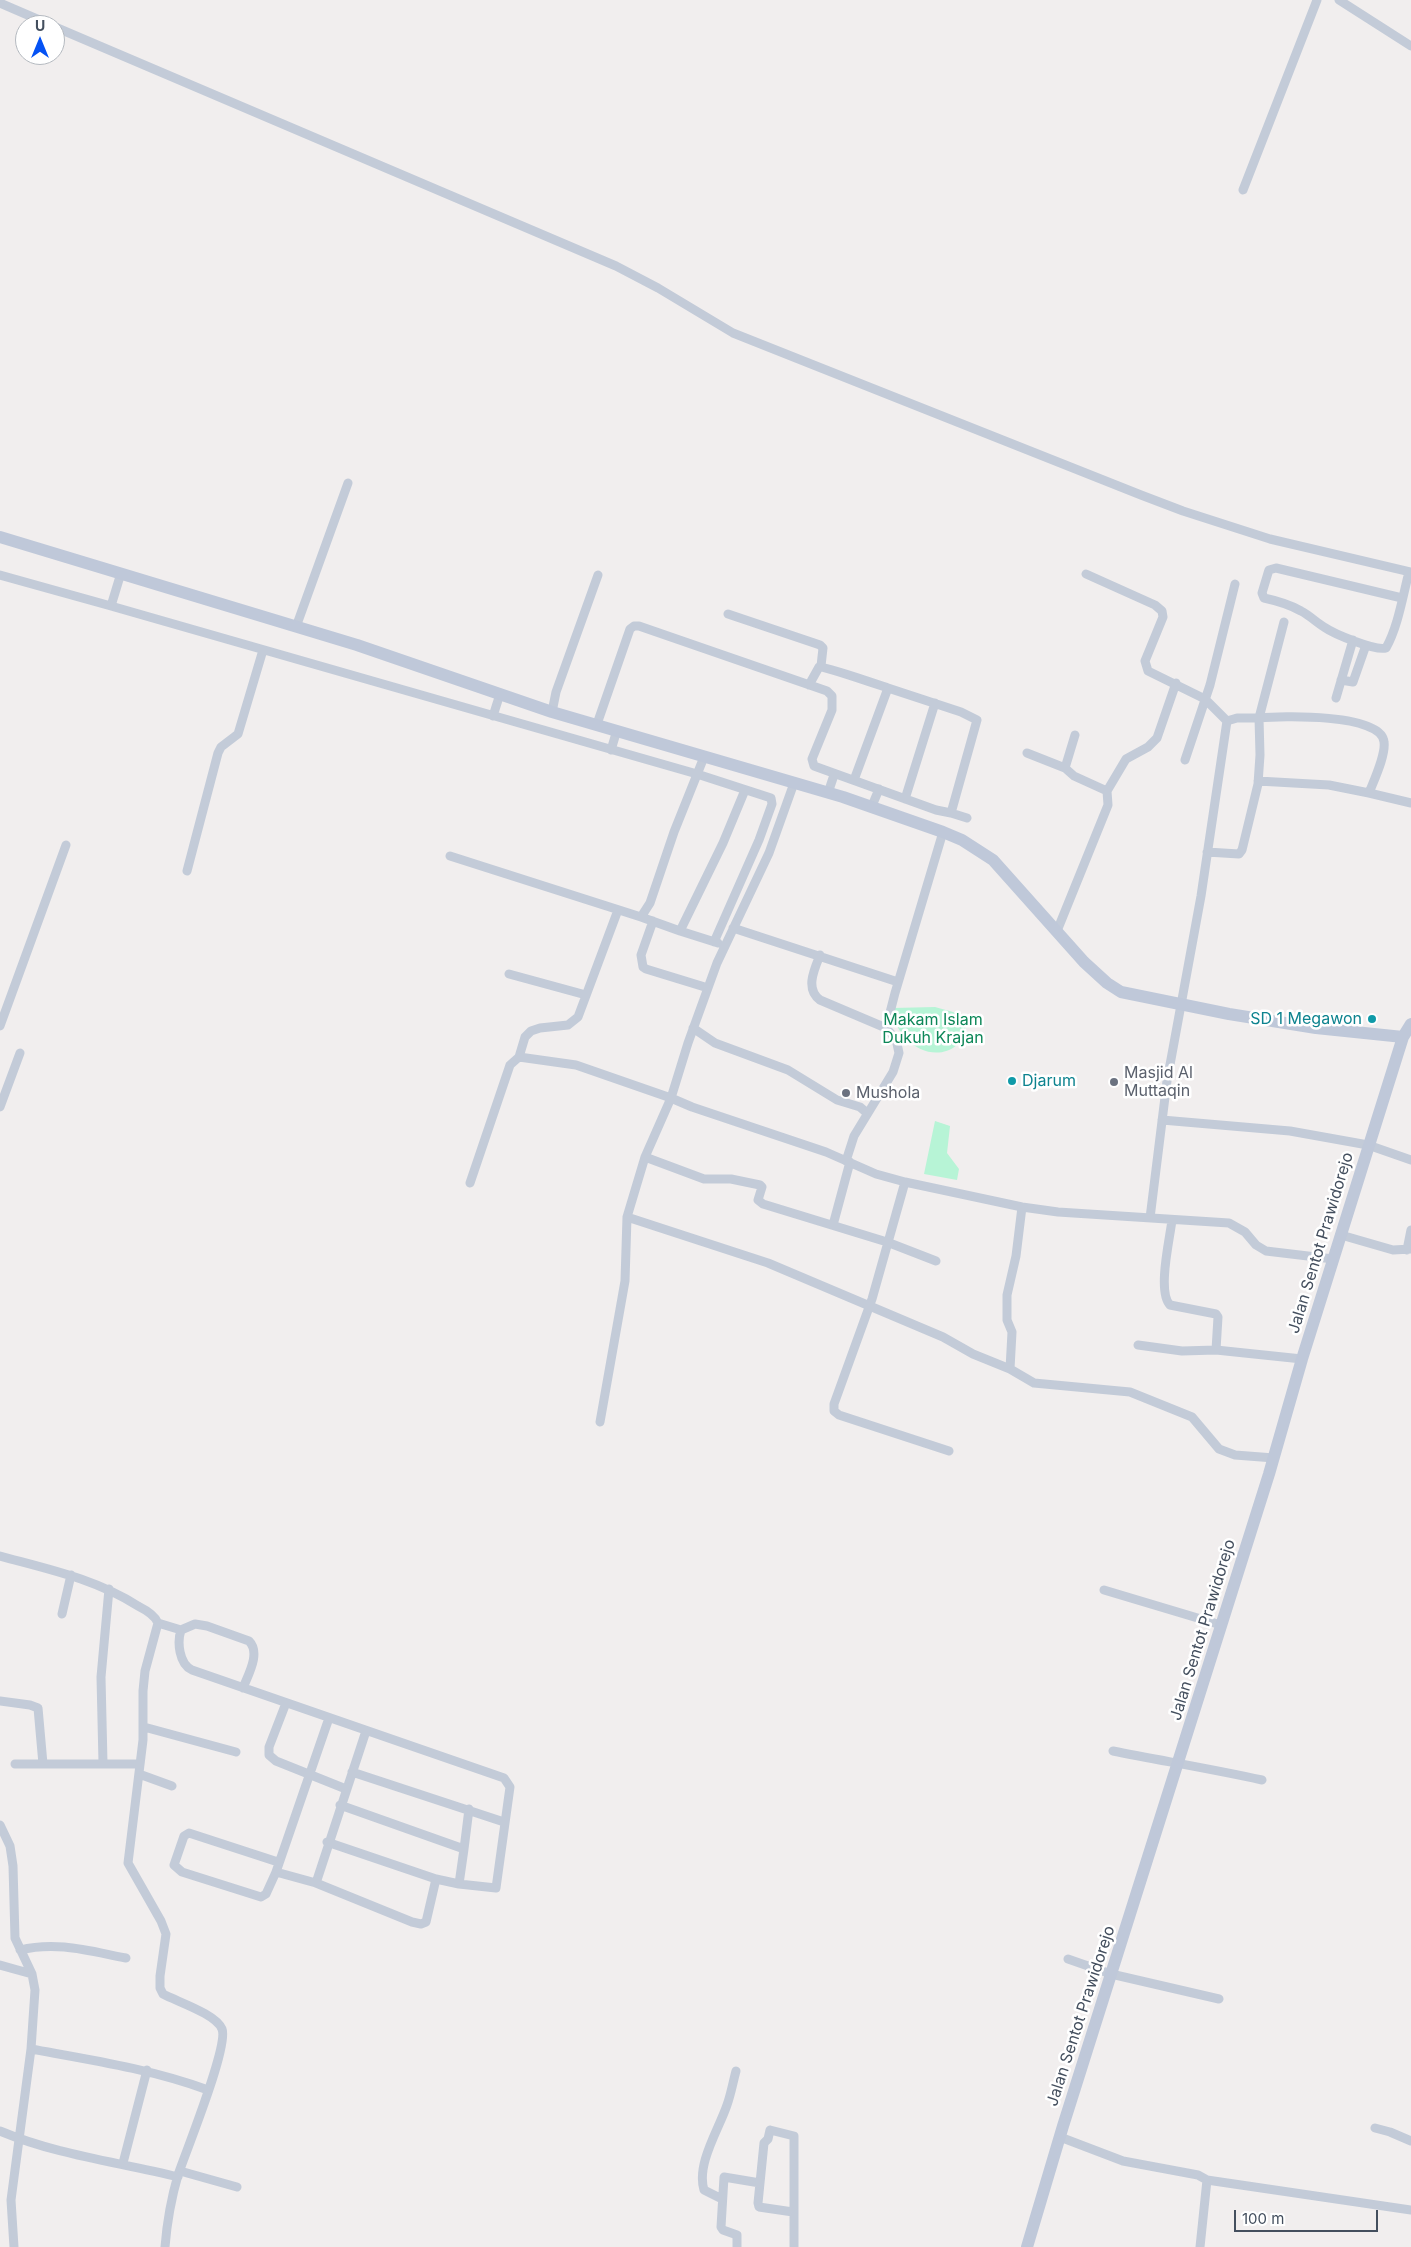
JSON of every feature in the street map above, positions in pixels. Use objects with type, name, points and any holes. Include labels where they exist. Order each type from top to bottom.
[{"type":"street","points":[[1243,190],[1316,0]]},
{"type":"street","points":[[1339,0],[1411,46]]},
{"type":"street","points":[[0,3],[28,15]]},
{"type":"street","points":[[65,31],[616,266],[658,288],[733,333],[854,382],[1183,511],[1270,539],[1410,572],[1402,598],[1386,648],[1366,645],[1353,640],[1325,628],[1303,612],[1285,603],[1264,598],[1262,593],[1270,570],[1276,568],[1402,598]]},
{"type":"street","points":[[296,627],[348,483]]},
{"type":"street","points":[[0,537],[357,645],[500,694],[552,710],[598,721],[617,730],[704,757],[828,792],[875,799],[905,798],[936,810],[966,818]]},
{"type":"street","points":[[111,606],[121,573]]},
{"type":"street","points":[[1086,574],[1162,611],[1163,617],[1145,664],[1148,671],[1176,683],[1205,699],[1227,721]]},
{"type":"street","points":[[0,575],[697,774],[771,798],[772,804],[759,840],[714,942]]},
{"type":"street","points":[[552,710],[556,692],[598,575]]},
{"type":"street","points":[[1185,760],[1216,662],[1235,584]]},
{"type":"street","points":[[728,614],[820,645],[822,648],[821,666],[816,670],[809,685]]},
{"type":"street","points":[[1207,852],[1230,855],[1239,854],[1242,850],[1258,781],[1260,755],[1259,718],[1284,622]]},
{"type":"street","points":[[598,721],[604,698],[630,629],[634,626],[639,626],[827,691],[832,696],[832,710],[812,759],[814,766],[834,777],[854,780],[875,799],[962,840],[993,860],[1096,974],[1113,987],[1133,996],[1181,1005],[1307,1026],[1403,1037]]},
{"type":"street","points":[[1336,698],[1353,640]]},
{"type":"street","points":[[1341,680],[1354,682],[1366,645]]},
{"type":"street","points":[[187,871],[218,753],[221,747],[238,734],[263,650]]},
{"type":"street","points":[[821,666],[976,718],[977,722],[951,813]]},
{"type":"street","points":[[1057,931],[1108,805],[1107,791],[1126,759],[1154,744],[1176,683]]},
{"type":"street","points":[[854,780],[888,688]]},
{"type":"street","points":[[494,716],[500,694]]},
{"type":"street","points":[[905,798],[936,703]]},
{"type":"street","points":[[1227,721],[1237,718],[1307,716],[1362,723],[1370,727],[1382,735],[1384,742],[1378,770],[1370,793]]},
{"type":"street","points":[[1150,1218],[1162,1120],[1227,721]]},
{"type":"street","points":[[611,750],[617,730]]},
{"type":"street","points":[[1065,768],[1074,735]]},
{"type":"street","points":[[1027,753],[1065,768],[1074,776],[1107,791]]},
{"type":"street","points":[[641,917],[650,903],[704,757]]},
{"type":"street","points":[[828,792],[834,777]]},
{"type":"street","points":[[1258,781],[1329,785],[1411,803]]},
{"type":"street","points":[[600,1422],[625,1281],[627,1217],[645,1157],[672,1098],[693,1028],[725,945],[769,853],[794,783]]},
{"type":"street","points":[[680,931],[723,843],[745,790]]},
{"type":"street","points":[[886,1028],[943,832]]},
{"type":"street","points":[[0,1026],[66,844]]},
{"type":"street","points":[[450,856],[725,945]]},
{"type":"street","points":[[470,1184],[510,1065],[519,1057],[525,1037],[531,1031],[568,1024],[578,1017],[618,910]]},
{"type":"street","points":[[653,921],[641,955],[643,967],[646,970],[708,988]]},
{"type":"street","points":[[733,928],[898,982]]},
{"type":"street","points":[[820,955],[813,974],[811,990],[813,994],[820,1000],[886,1028],[896,1039],[899,1053],[893,1072],[854,1136],[833,1225]]},
{"type":"street","points":[[509,974],[586,995]]},
{"type":"street","name":"Jalan Sentot Prawidorejo","points":[[1027,2247],[1274,1458],[1368,1145],[1403,1037],[1411,1024]]},
{"type":"street","points":[[693,1028],[714,1043],[788,1070],[837,1100],[860,1107],[867,1113]]},
{"type":"street","points":[[0,1107],[20,1053]]},
{"type":"street","points":[[519,1057],[576,1065],[672,1098],[876,1174],[905,1182],[1022,1207],[1229,1223],[1245,1232],[1256,1245],[1266,1251],[1333,1259]]},
{"type":"street","points":[[1162,1120],[1290,1131],[1368,1145],[1411,1160]]},
{"type":"street","points":[[645,1157],[704,1179],[723,1178],[760,1185],[762,1187],[758,1200],[763,1204],[887,1242],[936,1261]]},
{"type":"street","points":[[905,1182],[870,1305],[834,1404],[834,1411],[839,1415],[949,1451]]},
{"type":"street","points":[[1010,1369],[1012,1332],[1007,1320],[1007,1294],[1016,1256],[1022,1207]]},
{"type":"street","points":[[627,1217],[768,1263],[870,1305],[1010,1369],[1034,1383],[1130,1392],[1192,1417],[1219,1449],[1234,1455],[1274,1458]]},
{"type":"street","points":[[1172,1220],[1163,1289],[1166,1302],[1170,1305],[1216,1314],[1218,1317],[1216,1350]]},
{"type":"street","points":[[1341,1235],[1393,1250],[1409,1249],[1411,1230]]},
{"type":"street","points":[[1138,1345],[1182,1352],[1216,1350],[1302,1360]]},
{"type":"street","points":[[0,1556],[71,1575],[109,1589],[147,1611],[158,1623],[181,1630],[195,1624],[207,1626],[249,1641],[253,1645],[255,1655],[243,1688]]},
{"type":"street","points":[[62,1614],[71,1575]]},
{"type":"street","points":[[102,1763],[101,1677],[109,1589]]},
{"type":"street","points":[[1104,1590],[1221,1626]]},
{"type":"street","points":[[158,1623],[145,1671],[143,1691],[144,1727],[128,1863],[161,1921],[166,1934],[160,1988],[164,1994],[214,2019],[223,2030],[222,2047],[179,2174],[167,2221],[165,2247]]},
{"type":"street","points":[[181,1630],[179,1636],[180,1647],[186,1667],[504,1778],[510,1787],[496,1888],[459,1884],[436,1879],[327,1842]]},
{"type":"street","points":[[0,1700],[38,1708],[43,1764]]},
{"type":"street","points":[[286,1703],[269,1747],[269,1755],[276,1761],[346,1789]]},
{"type":"street","points":[[278,1862],[189,1833],[184,1836],[174,1865],[182,1872],[261,1897],[266,1894],[276,1872],[329,1718]]},
{"type":"street","points":[[144,1727],[236,1752]]},
{"type":"street","points":[[316,1882],[327,1842],[366,1731]]},
{"type":"street","points":[[1113,1751],[1178,1764],[1196,1765],[1262,1780]]},
{"type":"street","points":[[16,1764],[140,1764]]},
{"type":"street","points":[[352,1772],[504,1822]]},
{"type":"street","points":[[139,1774],[172,1786]]},
{"type":"street","points":[[340,1805],[464,1849]]},
{"type":"street","points":[[459,1884],[469,1810]]},
{"type":"street","points":[[0,1825],[5,1847],[13,1866],[14,1932],[20,1950],[32,1974],[35,2000],[31,2049],[12,2200],[14,2247]]},
{"type":"street","points":[[276,1872],[316,1882],[421,1924],[426,1922],[436,1879]]},
{"type":"street","points":[[20,1950],[45,1945],[58,1945],[126,1958]]},
{"type":"street","points":[[1068,1959],[1111,1974],[1219,1998]]},
{"type":"street","points":[[0,1965],[32,1974]]},
{"type":"street","points":[[31,2049],[147,2070],[208,2090]]},
{"type":"street","points":[[123,2163],[147,2070]]},
{"type":"street","points":[[722,2199],[704,2190],[702,2178],[710,2144],[728,2104],[736,2071]]},
{"type":"street","points":[[1375,2128],[1411,2141]]},
{"type":"street","points":[[793,2212],[759,2208],[764,2143],[768,2139],[770,2130],[794,2136],[794,2247]]},
{"type":"street","points":[[0,2131],[20,2139],[82,2157],[179,2174],[237,2188]]},
{"type":"street","points":[[1060,2137],[1123,2161],[1198,2175],[1207,2180],[1411,2210]]},
{"type":"street","points":[[737,2247],[737,2235],[721,2227],[725,2176],[760,2183]]},
{"type":"street","points":[[1200,2247],[1207,2180]]},
{"type":"green space","name":"Makam Islam Dukuh Krajan","points":[[935,1007],[968,1019],[959,1043],[947,1051],[936,1053],[926,1051],[907,1039],[899,1030],[893,1008]]},
{"type":"green space","points":[[935,1121],[950,1126],[947,1153],[959,1169],[957,1180],[924,1174]]},
{"type":"place","name":"SD 1 Megawon","points":[[1372,1019]]},
{"type":"place","name":"Djarum","points":[[1012,1081]]},
{"type":"place","name":"Masjid Al Muttaqin","points":[[1114,1082]]},
{"type":"place","name":"Mushola","points":[[846,1093]]}]
